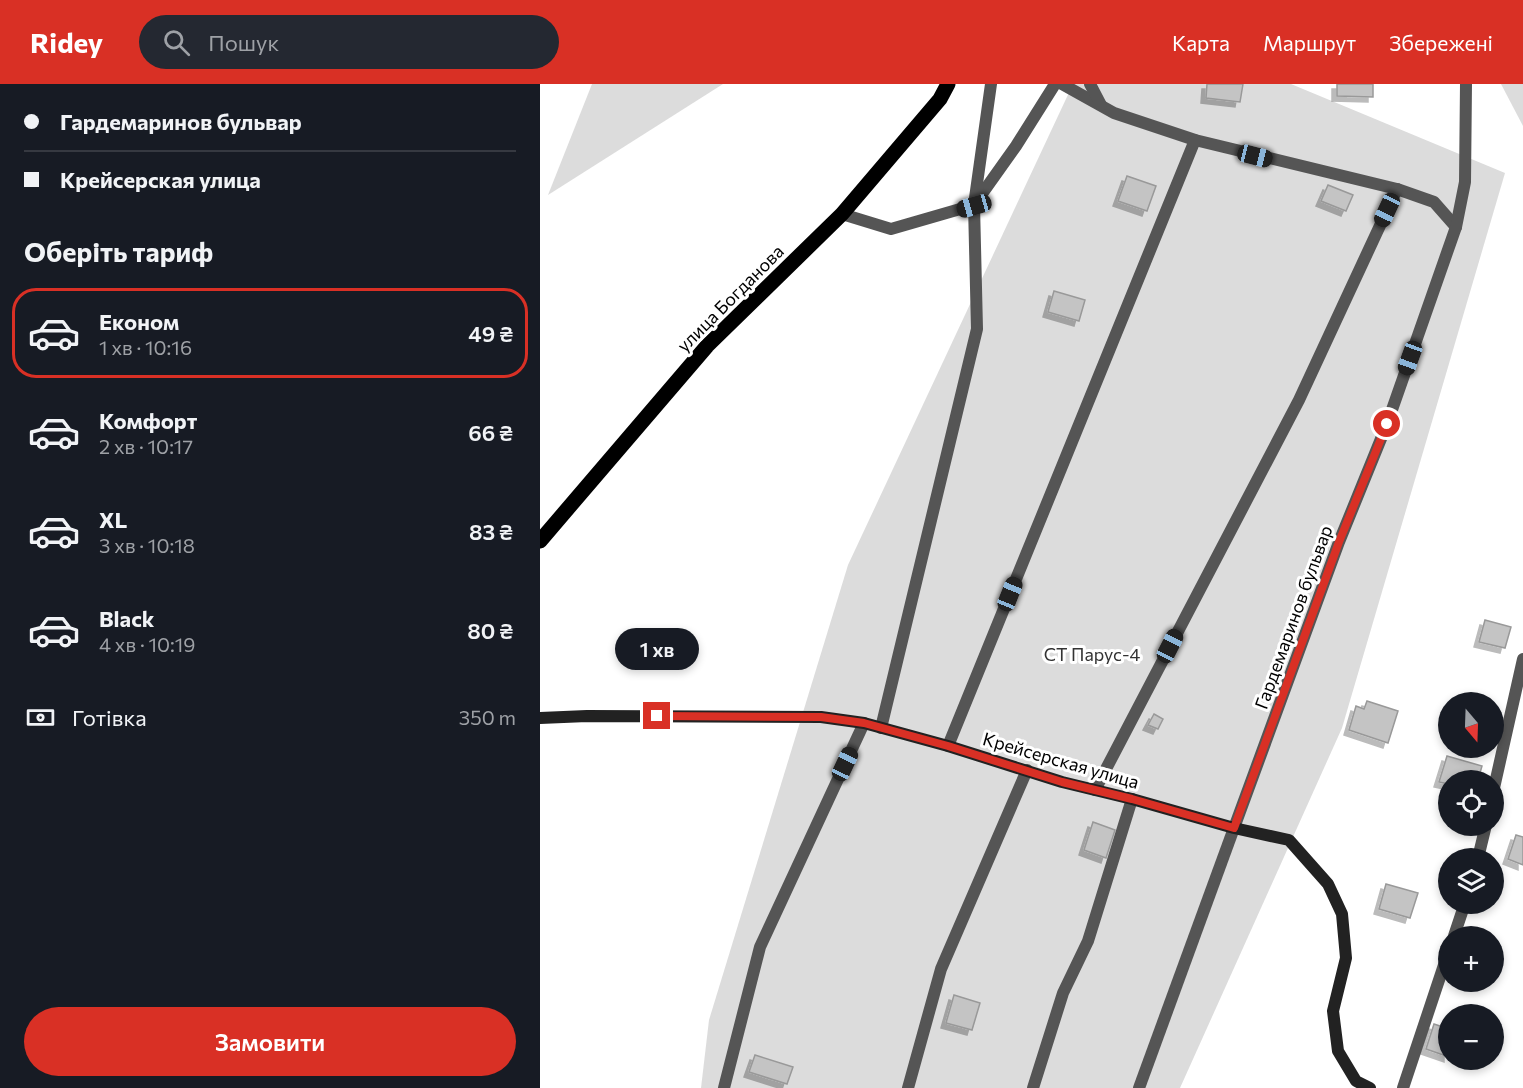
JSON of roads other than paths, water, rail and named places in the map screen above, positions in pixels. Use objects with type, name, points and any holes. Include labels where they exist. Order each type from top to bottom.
[{"type":"main road","name":"улица Богданова","points":[[540,541],[707,346],[842,214],[940,99],[948,84]]},
{"type":"street","points":[[881,728],[977,329],[974,206],[991,84]]},
{"type":"street","points":[[842,214],[891,229],[974,206],[1016,146],[1055,84]]},
{"type":"street","points":[[1062,84],[1114,113],[1195,140],[1396,189],[1434,202],[1456,227]]},
{"type":"street","points":[[1090,84],[1101,105]]},
{"type":"street","name":"Гардемаринов бульвар","points":[[1139,1088],[1339,542],[1387,424],[1456,227],[1465,182],[1466,84]]},
{"type":"street","points":[[948,746],[1195,140]]},
{"type":"street","points":[[1095,790],[1299,400],[1396,189]]},
{"type":"street","points":[[1498,770],[1523,659]]},
{"type":"street","name":"Крейсерская улица","points":[[540,718],[587,716],[821,717],[864,723],[948,746],[1062,782],[1234,828],[1289,840],[1328,884],[1342,915],[1346,958],[1333,1011],[1338,1051],[1356,1081],[1370,1088]]},
{"type":"street","points":[[724,1088],[760,947],[864,723]]},
{"type":"street","points":[[908,1088],[941,969],[1027,770]]},
{"type":"street","points":[[1033,1088],[1063,993],[1088,940],[1132,799]]},
{"type":"street","points":[[1403,1088],[1438,983]]},
{"type":"park label","name":"СТ Парус-4","points":[[1092,654]]}]
